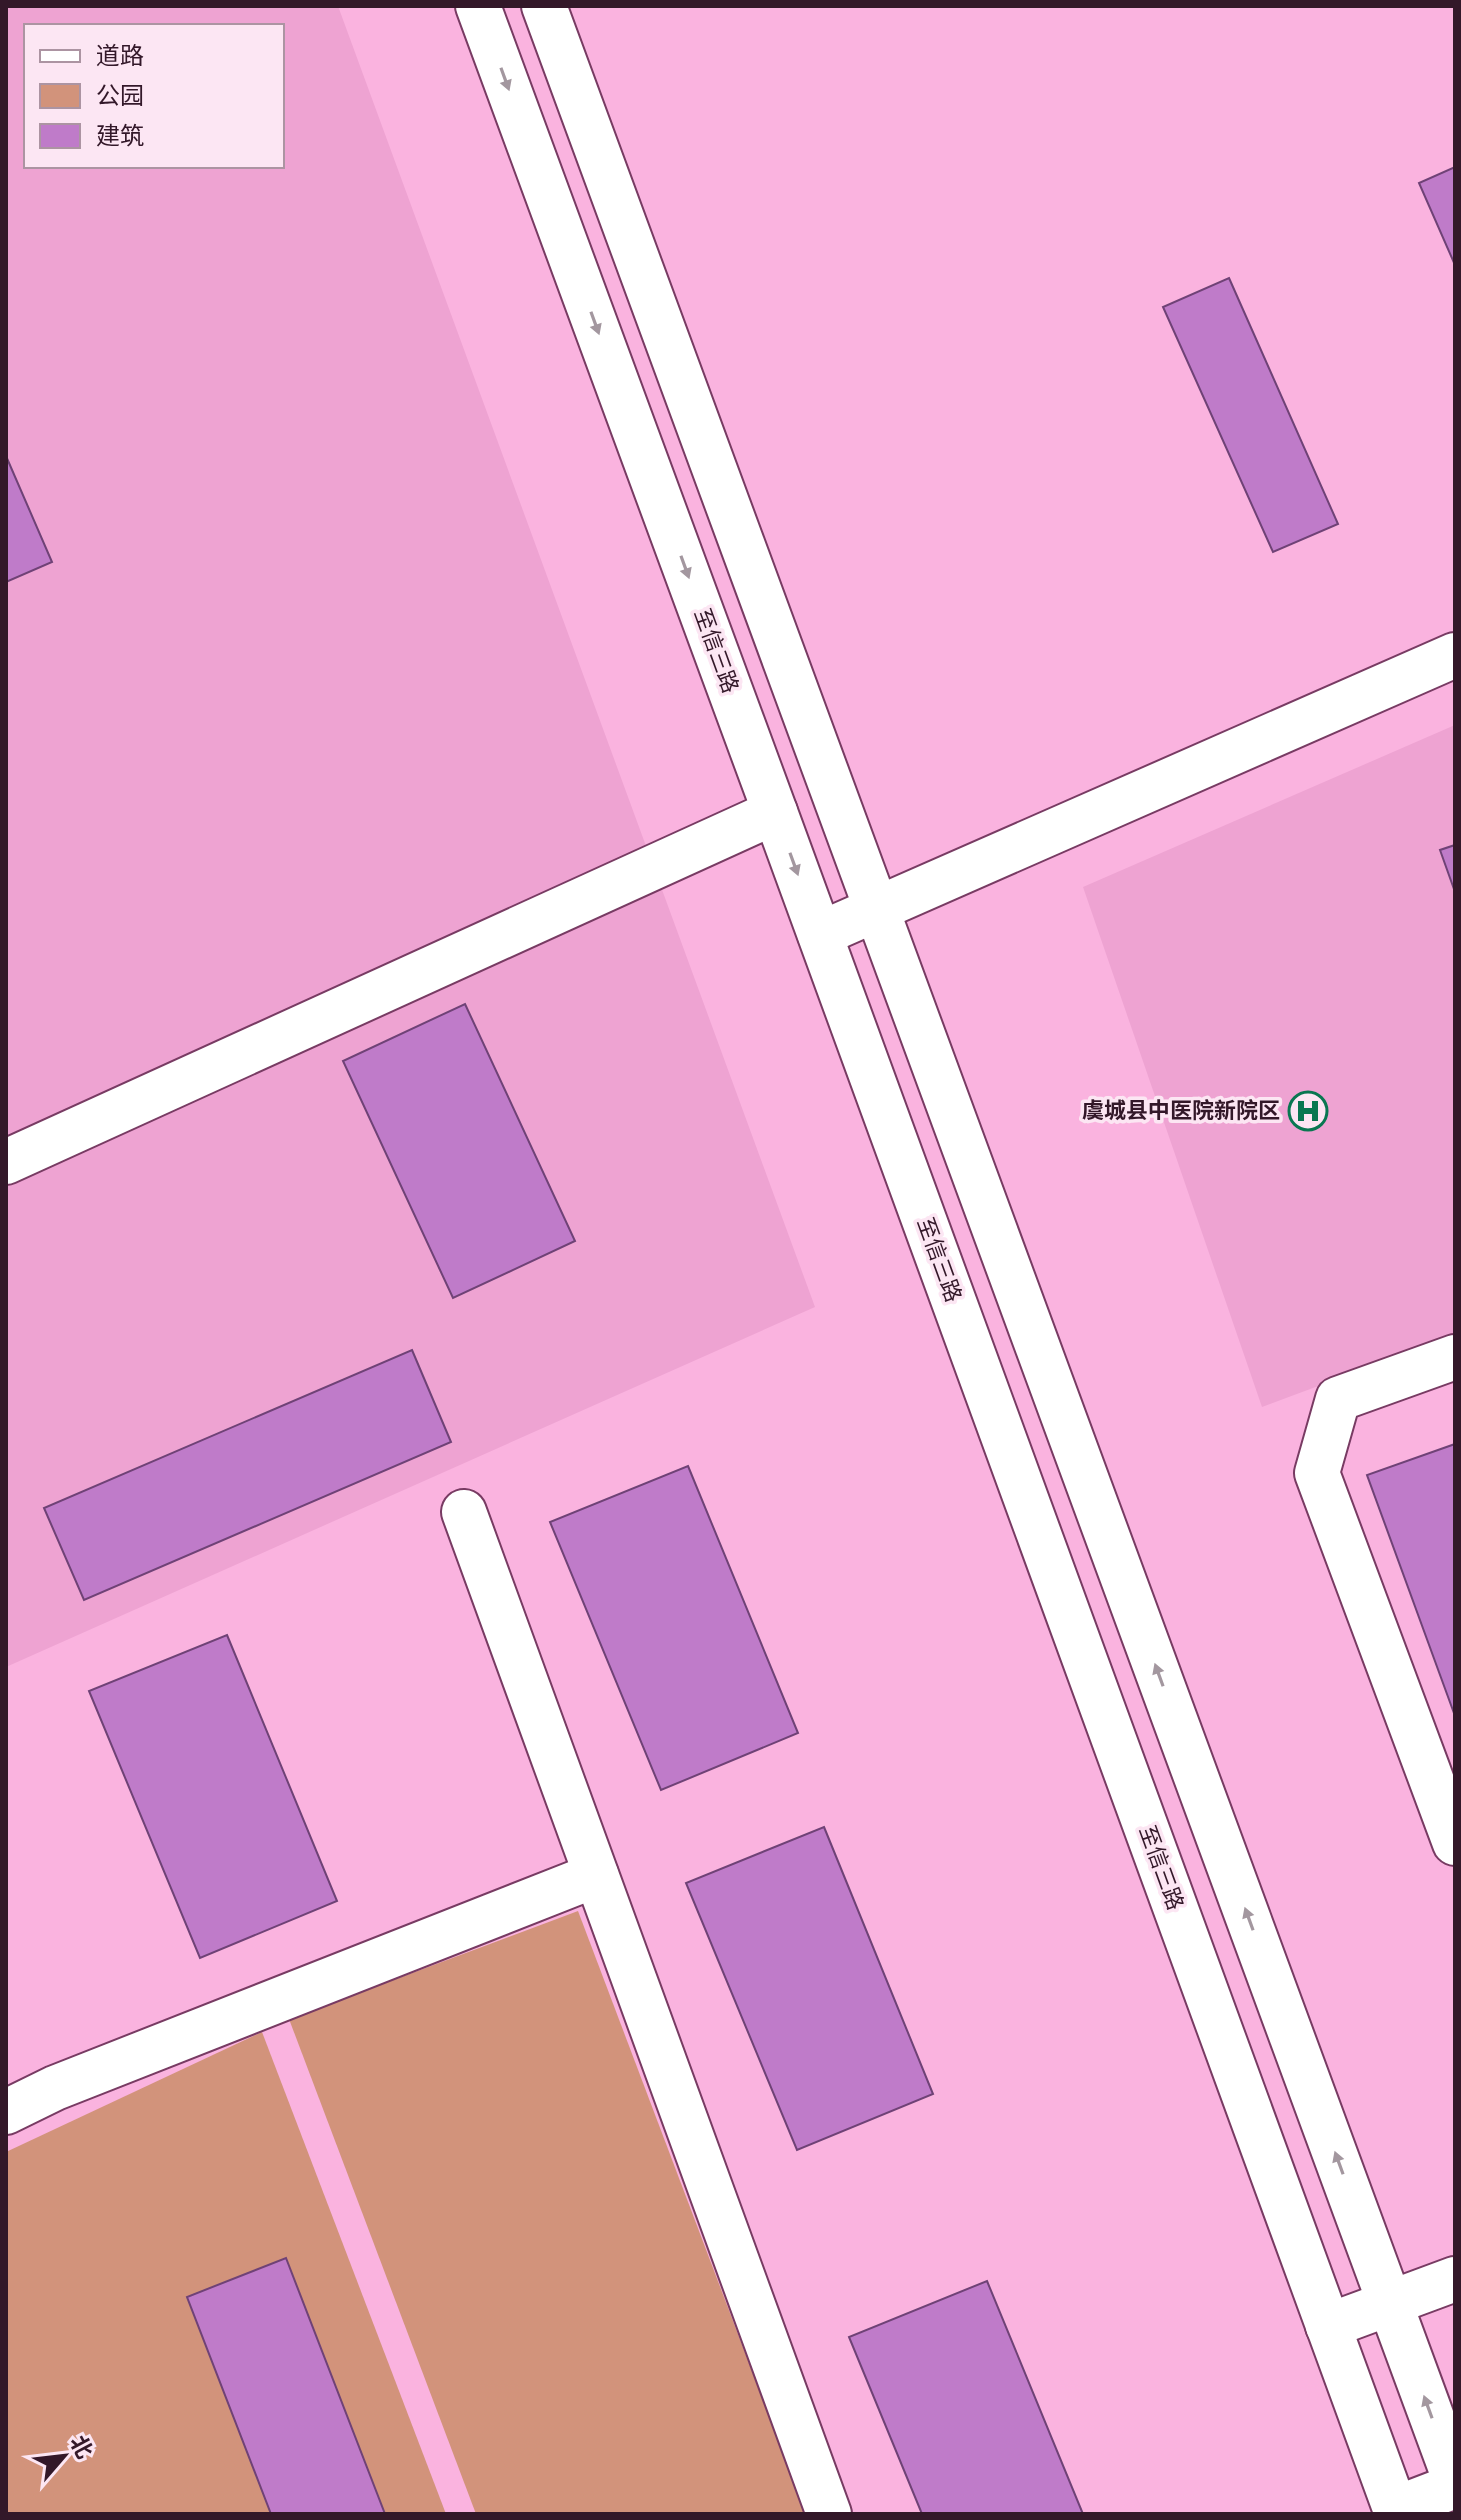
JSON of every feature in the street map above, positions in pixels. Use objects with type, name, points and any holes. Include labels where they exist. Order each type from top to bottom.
[{"type":"main road","name":"至信三路","points":[[478,6],[1396,2512]]},
{"type":"main road","points":[[544,6],[1455,2480]]},
{"type":"main road","points":[[820,934],[1455,655]]},
{"type":"main road","points":[[6,1162],[775,812]]},
{"type":"main road","points":[[1455,1357],[1338,1399],[1317,1473],[1455,1843]]},
{"type":"main road","points":[[464,1512],[829,2514]]},
{"type":"main road","points":[[6,2112],[55,2088],[596,1875]]},
{"type":"main road","points":[[1328,2326],[1455,2279]]},
{"type":"main road","points":[[1396,2512],[1455,2486]]},
{"type":"shaded area","points":[[6,6],[338,6],[815,1307],[6,1667]]},
{"type":"shaded area","name":"虞城县中医院新院区","points":[[1455,725],[1455,1335],[1262,1407],[1083,887]]},
{"type":"green space","points":[[578,1911],[806,2514],[476,2514],[289,2019]]},
{"type":"green space","points":[[262,2032],[446,2514],[6,2514],[6,2152]]},
{"type":"building","points":[[1455,167],[1455,265],[1419,183]]},
{"type":"building","points":[[1229,278],[1338,524],[1273,552],[1163,307]]},
{"type":"building","points":[[6,456],[52,562],[6,582]]},
{"type":"building","points":[[1455,845],[1455,892],[1440,850]]},
{"type":"building","points":[[465,1004],[575,1241],[453,1298],[343,1061]]},
{"type":"building","points":[[412,1350],[451,1442],[84,1600],[44,1508]]},
{"type":"building","points":[[1455,1444],[1455,1716],[1367,1475]]},
{"type":"building","points":[[688,1466],[798,1733],[661,1790],[550,1522]]},
{"type":"building","points":[[227,1635],[337,1901],[200,1958],[89,1691]]},
{"type":"building","points":[[824,1827],[933,2094],[797,2150],[686,1883]]},
{"type":"building","points":[[286,2258],[385,2514],[271,2514],[187,2297]]},
{"type":"building","points":[[987,2281],[1083,2514],[922,2514],[849,2337]]},
{"type":"place","name":"虞城县中医院新院区","points":[[1308,1111]]}]
